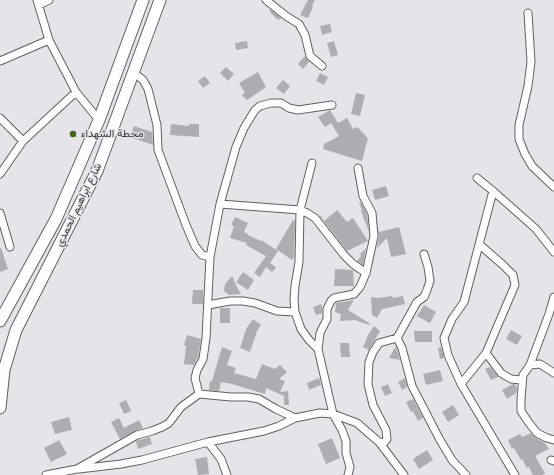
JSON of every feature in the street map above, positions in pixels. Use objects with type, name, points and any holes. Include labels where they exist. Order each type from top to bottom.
[{"type":"main road","name":"شارع ابراهيم الحمدي","points":[[0,321],[56,219],[99,120],[143,0]]},
{"type":"main road","name":"شارع ابراهيم الحمدي","points":[[0,408],[4,370],[16,330],[97,171],[160,0]]},
{"type":"main road","points":[[81,161],[97,171]]},
{"type":"street","points":[[48,0],[38,3],[49,40],[76,92],[99,120]]},
{"type":"street","points":[[266,0],[299,24],[305,35],[310,56],[322,66]]},
{"type":"street","points":[[528,13],[531,62],[528,86],[519,125],[519,139],[524,154],[532,166],[554,188]]},
{"type":"street","points":[[0,61],[49,40]]},
{"type":"street","points":[[134,73],[143,80],[148,89],[157,125],[158,150],[186,225],[202,255],[210,257]]},
{"type":"street","points":[[0,174],[23,141],[76,92]]},
{"type":"street","points":[[198,394],[196,378],[197,370],[203,359],[206,338],[210,257],[220,204],[236,147],[244,128],[255,110],[260,106],[271,103],[281,103],[289,108],[298,110],[332,105]]},
{"type":"street","points":[[0,118],[23,141]]},
{"type":"street","points":[[312,163],[300,210],[299,262],[295,286],[295,312],[301,329],[318,349]]},
{"type":"street","points":[[348,475],[350,467],[346,454],[346,441],[333,414],[318,349],[320,333],[327,319],[327,309],[331,301],[334,298],[354,294],[360,287],[366,273],[374,236],[372,213],[363,196],[358,168]]},
{"type":"street","points":[[477,178],[536,229],[554,252]]},
{"type":"street","points":[[493,191],[464,302],[452,319],[444,338],[448,355],[461,384],[515,475]]},
{"type":"street","points":[[220,204],[300,210],[307,213],[315,218],[344,255],[353,264],[366,273]]},
{"type":"street","points":[[0,213],[10,247]]},
{"type":"street","points":[[461,384],[486,352],[515,284],[513,275],[480,245]]},
{"type":"street","points":[[378,442],[384,443],[387,439],[386,430],[373,405],[368,384],[369,362],[379,343],[397,338],[417,302],[424,297],[430,281],[424,254]]},
{"type":"street","points":[[554,297],[530,365],[521,380],[521,411],[537,433],[554,440]]},
{"type":"street","points":[[208,305],[230,301],[243,301],[255,303],[277,311],[295,312]]},
{"type":"street","points":[[397,338],[402,348],[412,386],[452,460],[466,475]]},
{"type":"street","points":[[486,352],[501,373],[511,379],[521,380]]},
{"type":"street","points":[[530,365],[540,364],[554,373]]},
{"type":"street","points":[[77,469],[137,435],[152,432],[162,427],[168,423],[184,404],[198,394],[259,399],[295,418]]},
{"type":"street","points":[[46,475],[142,460],[208,442],[264,431],[295,418],[320,413],[333,414],[357,423],[378,442],[404,475]]},
{"type":"street","points":[[208,442],[216,450],[227,475]]},
{"type":"building","points":[[308,0],[315,0],[308,18],[300,15]]},
{"type":"building","points":[[271,10],[281,18],[278,20],[269,11]]},
{"type":"building","points":[[330,24],[332,32],[322,35],[320,26]]},
{"type":"building","points":[[247,41],[248,48],[236,50],[235,43]]},
{"type":"building","points":[[334,41],[338,55],[331,57],[327,43]]},
{"type":"building","points":[[305,56],[309,62],[303,69],[298,64]]},
{"type":"building","points":[[226,67],[234,74],[228,81],[220,73]]},
{"type":"building","points":[[258,72],[266,87],[247,100],[242,95],[245,93],[239,83]]},
{"type":"building","points":[[320,73],[328,77],[324,85],[316,81]]},
{"type":"building","points":[[205,76],[210,83],[203,88],[198,81]]},
{"type":"building","points":[[283,80],[290,86],[284,94],[276,88]]},
{"type":"building","points":[[356,93],[365,95],[360,116],[351,114]]},
{"type":"building","points":[[330,110],[338,123],[347,118],[353,129],[357,127],[368,138],[362,161],[323,149],[324,144],[339,136],[331,123],[325,127],[318,117]]},
{"type":"building","points":[[171,124],[189,126],[189,124],[199,124],[199,137],[170,135]]},
{"type":"building","points":[[134,126],[152,132],[153,145],[130,137]]},
{"type":"building","points":[[386,186],[389,196],[375,200],[372,190]]},
{"type":"building","points":[[361,202],[367,214],[369,232],[361,211],[362,210],[359,203]]},
{"type":"building","points":[[337,210],[347,222],[353,218],[368,241],[347,251],[320,216],[321,215],[324,221]]},
{"type":"building","points":[[235,217],[248,223],[244,232],[261,240],[278,251],[270,263],[276,267],[272,272],[266,267],[260,277],[254,273],[266,256],[246,245],[247,243],[230,238],[234,226],[231,225]]},
{"type":"building","points":[[293,220],[295,221],[294,257],[292,260],[276,249]]},
{"type":"building","points":[[399,227],[406,254],[391,257],[387,238],[377,248],[379,237],[378,229],[379,232]]},
{"type":"building","points":[[0,248],[8,269],[0,272]]},
{"type":"building","points":[[366,248],[363,265],[357,261],[361,256],[360,254]]},
{"type":"building","points":[[335,269],[353,270],[354,286],[334,286]]},
{"type":"building","points":[[243,272],[254,280],[248,290],[236,282]]},
{"type":"building","points":[[232,276],[241,294],[229,295],[224,291],[225,284]]},
{"type":"building","points":[[193,290],[203,290],[203,304],[192,304]]},
{"type":"building","points":[[392,296],[393,298],[403,296],[405,304],[382,309],[377,318],[372,315],[371,297],[378,298]]},
{"type":"building","points":[[354,300],[348,310],[369,323],[369,325],[355,320],[340,321],[341,314],[335,312],[336,303]]},
{"type":"building","points":[[321,304],[322,313],[316,315],[313,307]]},
{"type":"building","points":[[424,305],[436,312],[430,323],[417,316]]},
{"type":"building","points":[[220,308],[230,308],[230,323],[220,323]]},
{"type":"building","points":[[253,319],[261,325],[257,331],[250,352],[240,348],[246,329]]},
{"type":"building","points":[[374,326],[380,331],[369,350],[363,347]]},
{"type":"building","points":[[511,330],[522,336],[517,345],[506,339]]},
{"type":"building","points":[[414,331],[432,331],[432,342],[415,342]]},
{"type":"building","points":[[187,335],[201,339],[198,357],[194,365],[184,364],[186,346],[184,345]]},
{"type":"building","points":[[340,343],[349,343],[350,357],[341,357]]},
{"type":"building","points":[[396,346],[397,350],[400,360],[389,358]]},
{"type":"building","points":[[222,347],[232,351],[227,365],[236,368],[234,373],[256,379],[262,364],[275,369],[280,365],[287,372],[279,379],[285,381],[280,392],[288,391],[289,405],[284,405],[284,396],[266,388],[265,394],[221,382],[219,391],[209,390],[210,381],[212,381]]},
{"type":"building","points":[[441,347],[444,358],[440,359],[438,348]]},
{"type":"building","points":[[490,367],[498,377],[491,380],[485,369]]},
{"type":"building","points":[[440,370],[443,381],[426,385],[423,374]]},
{"type":"building","points":[[319,378],[321,385],[309,390],[307,383]]},
{"type":"building","points":[[405,378],[407,387],[402,390],[398,382]]},
{"type":"building","points":[[388,384],[392,393],[385,396],[381,387]]},
{"type":"building","points":[[515,384],[517,388],[516,393],[507,399],[502,390]]},
{"type":"building","points":[[413,399],[423,418],[418,421],[406,402]]},
{"type":"building","points":[[126,400],[131,411],[124,414],[119,403]]},
{"type":"building","points":[[453,405],[459,415],[448,422],[442,412]]},
{"type":"building","points":[[69,417],[72,430],[55,434],[51,422]]},
{"type":"building","points":[[119,418],[124,428],[139,420],[143,428],[120,439],[111,422]]},
{"type":"building","points":[[531,433],[534,437],[545,443],[549,449],[535,456],[545,473],[542,475],[533,475],[529,467],[527,468],[514,448],[512,449],[508,440],[520,434],[522,437]]},
{"type":"building","points":[[150,437],[152,444],[138,449],[136,441]]},
{"type":"building","points":[[332,438],[340,458],[326,464],[318,444]]},
{"type":"building","points":[[59,440],[67,454],[51,462],[44,448]]},
{"type":"building","points":[[427,450],[433,460],[419,469],[413,459]]},
{"type":"building","points":[[207,457],[209,474],[198,475],[195,459]]},
{"type":"place","name":"محطة الشهداء","points":[[73,134]]}]
